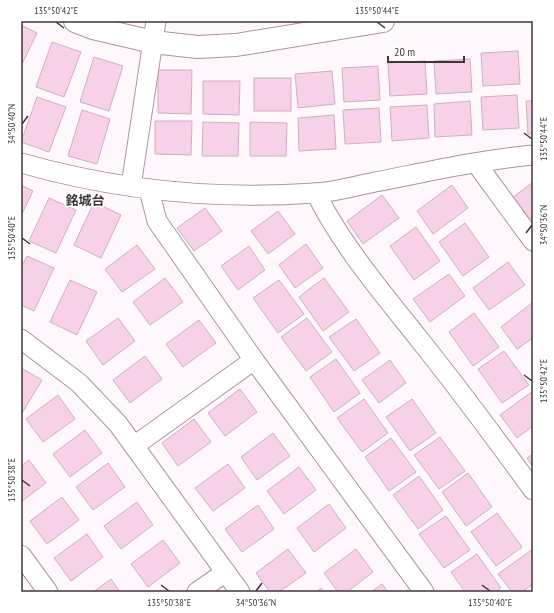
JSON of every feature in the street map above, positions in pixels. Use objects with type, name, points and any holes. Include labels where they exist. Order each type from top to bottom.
[{"type":"street","points":[[75,21],[93,28],[153,42],[197,47],[236,45],[383,21]]},
{"type":"street","points":[[131,186],[156,21]]},
{"type":"street","points":[[21,163],[74,177],[149,190],[235,195],[316,193],[476,163],[533,154]]},
{"type":"street","points":[[476,163],[533,242]]},
{"type":"street","points":[[149,190],[156,221],[254,360],[424,592]]},
{"type":"street","points":[[316,193],[332,224],[391,304],[477,412],[533,490]]},
{"type":"street","points":[[21,339],[79,383],[103,407],[134,446],[240,592]]},
{"type":"street","points":[[134,446],[254,360]]},
{"type":"street","points":[[21,555],[48,592]]},
{"type":"street","points":[[197,592],[226,572]]},
{"type":"building","points":[[21,25],[37,33],[21,66]]},
{"type":"building","points":[[52,42],[81,52],[64,97],[36,87]]},
{"type":"building","points":[[518,51],[520,84],[483,86],[481,53]]},
{"type":"building","points":[[94,57],[123,66],[109,111],[80,102]]},
{"type":"building","points":[[470,59],[472,92],[436,94],[434,61]]},
{"type":"building","points":[[425,61],[427,94],[390,96],[388,63]]},
{"type":"building","points":[[378,66],[380,100],[344,102],[342,68]]},
{"type":"building","points":[[158,70],[192,70],[191,114],[158,113]]},
{"type":"building","points":[[332,71],[335,104],[298,108],[295,74]]},
{"type":"building","points":[[254,78],[291,78],[291,111],[254,111]]},
{"type":"building","points":[[203,81],[240,81],[239,115],[203,114]]},
{"type":"building","points":[[517,95],[519,128],[483,130],[481,97]]},
{"type":"building","points":[[37,97],[66,107],[49,152],[21,142]]},
{"type":"building","points":[[470,101],[472,135],[435,137],[434,104]]},
{"type":"building","points":[[526,101],[533,101],[533,134],[528,134]]},
{"type":"building","points":[[427,105],[429,138],[392,141],[390,107]]},
{"type":"building","points":[[379,108],[381,142],[345,144],[343,110]]},
{"type":"building","points":[[82,110],[110,119],[97,164],[68,156]]},
{"type":"building","points":[[334,115],[336,149],[299,151],[298,118]]},
{"type":"building","points":[[155,121],[192,121],[191,155],[155,154]]},
{"type":"building","points":[[203,122],[239,123],[238,156],[202,156]]},
{"type":"building","points":[[250,122],[287,123],[286,156],[250,156]]},
{"type":"building","points":[[533,182],[533,217],[529,220],[512,198]]},
{"type":"building","points":[[21,185],[33,191],[21,216]]},
{"type":"building","points":[[452,185],[468,208],[433,234],[417,211]]},
{"type":"building","points":[[382,195],[399,218],[363,244],[347,221]]},
{"type":"building","points":[[49,198],[76,210],[56,253],[29,241]]},
{"type":"building","points":[[94,202],[121,215],[101,258],[74,245]]},
{"type":"building","points":[[205,208],[222,231],[194,251],[177,228]]},
{"type":"building","points":[[278,211],[295,234],[268,254],[251,231]]},
{"type":"building","points":[[465,223],[489,257],[463,276],[439,242]]},
{"type":"building","points":[[416,227],[440,261],[414,280],[390,246]]},
{"type":"building","points":[[306,244],[323,268],[295,288],[279,265]]},
{"type":"building","points":[[137,245],[155,269],[122,292],[105,269]]},
{"type":"building","points":[[249,246],[265,270],[238,290],[221,266]]},
{"type":"building","points":[[27,256],[54,268],[34,311],[21,305],[21,268]]},
{"type":"building","points":[[508,262],[525,285],[489,310],[473,288]]},
{"type":"building","points":[[449,274],[465,296],[430,322],[413,299]]},
{"type":"building","points":[[165,278],[183,302],[150,325],[133,302]]},
{"type":"building","points":[[324,278],[349,312],[323,331],[299,297]]},
{"type":"building","points":[[70,280],[97,292],[77,335],[50,322]]},
{"type":"building","points":[[279,280],[304,314],[278,333],[253,298]]},
{"type":"building","points":[[533,302],[533,338],[517,349],[501,327]]},
{"type":"building","points":[[474,313],[499,347],[473,366],[449,332]]},
{"type":"building","points":[[118,318],[135,341],[103,365],[86,341]]},
{"type":"building","points":[[307,318],[332,352],[306,371],[281,337]]},
{"type":"building","points":[[356,319],[380,353],[354,371],[329,337]]},
{"type":"building","points":[[199,320],[216,343],[183,367],[166,344]]},
{"type":"building","points":[[504,351],[529,385],[502,403],[478,369]]},
{"type":"building","points":[[145,356],[162,379],[130,403],[113,380]]},
{"type":"building","points":[[336,359],[360,393],[334,412],[310,377]]},
{"type":"building","points":[[390,360],[406,383],[379,403],[362,380]]},
{"type":"building","points":[[21,368],[42,380],[21,415]]},
{"type":"building","points":[[240,389],[257,412],[225,436],[208,413]]},
{"type":"building","points":[[533,391],[533,426],[517,438],[500,415]]},
{"type":"building","points":[[58,395],[75,419],[43,442],[26,419]]},
{"type":"building","points":[[364,399],[388,433],[362,452],[337,418]]},
{"type":"building","points":[[412,399],[436,433],[410,451],[386,417]]},
{"type":"building","points":[[194,419],[211,442],[178,466],[162,443]]},
{"type":"building","points":[[85,430],[102,453],[70,477],[53,454]]},
{"type":"building","points":[[273,433],[290,456],[257,480],[241,457]]},
{"type":"building","points":[[440,437],[465,471],[439,489],[414,455]]},
{"type":"building","points":[[391,438],[416,472],[389,491],[365,457]]},
{"type":"building","points":[[533,454],[533,467],[527,458]]},
{"type":"building","points":[[29,460],[46,483],[21,502],[21,466]]},
{"type":"building","points":[[108,463],[125,487],[93,510],[76,487]]},
{"type":"building","points":[[228,464],[245,488],[213,511],[195,488]]},
{"type":"building","points":[[299,467],[316,490],[284,514],[267,491]]},
{"type":"building","points":[[468,473],[492,507],[466,526],[442,492]]},
{"type":"building","points":[[419,476],[443,510],[418,529],[393,495]]},
{"type":"building","points":[[62,497],[79,520],[47,544],[30,521]]},
{"type":"building","points":[[137,502],[153,525],[121,549],[104,526]]},
{"type":"building","points":[[329,504],[346,528],[314,552],[297,528]]},
{"type":"building","points":[[258,505],[274,529],[242,552],[225,529]]},
{"type":"building","points":[[497,513],[522,547],[496,566],[471,532]]},
{"type":"building","points":[[446,516],[470,550],[444,568],[419,534]]},
{"type":"building","points":[[87,534],[103,557],[71,581],[54,558]]},
{"type":"building","points":[[163,540],[180,563],[148,587],[131,564]]},
{"type":"building","points":[[288,549],[306,573],[279,592],[270,592],[256,573]]},
{"type":"building","points":[[356,549],[373,572],[347,592],[338,592],[324,573]]},
{"type":"building","points":[[533,549],[533,584],[522,592],[512,592],[498,574]]},
{"type":"building","points":[[477,554],[501,588],[495,592],[465,592],[451,572]]},
{"type":"building","points":[[111,579],[120,592],[93,592]]},
{"type":"building","points":[[382,584],[388,592],[371,592]]},
{"type":"building","points":[[321,588],[324,592],[316,592]]},
{"type":"district","name":"銘城台","points":[[85,200]]}]
